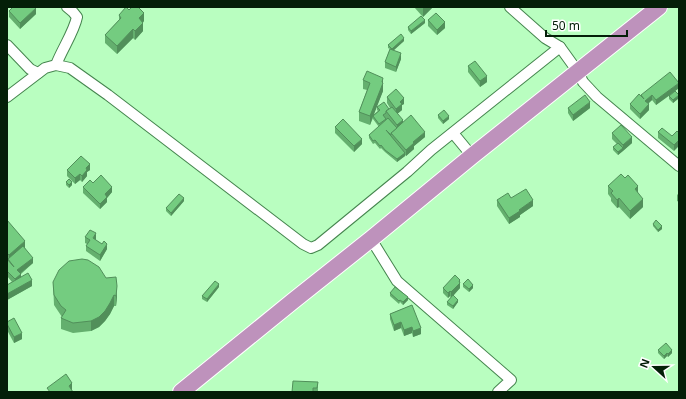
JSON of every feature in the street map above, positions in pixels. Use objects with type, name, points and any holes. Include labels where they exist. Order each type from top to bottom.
[{"type":"highway","points":[[181,392],[472,156],[659,7]]},
{"type":"street","points":[[56,65],[76,23],[77,17],[67,7]]},
{"type":"street","points":[[510,7],[545,38],[560,47],[578,72],[583,82],[597,97],[679,166]]},
{"type":"street","points":[[7,45],[30,69],[38,73]]},
{"type":"street","points":[[7,97],[45,68],[56,65],[70,68],[303,244],[312,248],[318,245],[560,47]]},
{"type":"street","points":[[453,133],[472,156]]},
{"type":"street","points":[[371,239],[396,281],[511,380],[498,392]]},
{"type":"building","points":[[13,7],[36,8],[20,23],[9,11]]},
{"type":"building","points":[[126,7],[129,10],[132,7],[138,7],[144,13],[139,18],[143,23],[135,31],[133,29],[117,46],[105,35],[121,18],[119,15]]},
{"type":"building","points":[[436,13],[445,22],[437,30],[428,20]]},
{"type":"building","points":[[421,16],[425,20],[411,31],[408,27]]},
{"type":"building","points":[[401,34],[404,38],[392,49],[388,45]]},
{"type":"building","points":[[390,49],[401,53],[396,67],[385,62]]},
{"type":"building","points":[[475,61],[487,76],[480,81],[468,66]]},
{"type":"building","points":[[367,71],[383,78],[383,83],[370,116],[359,112],[370,83],[363,80]]},
{"type":"building","points":[[670,72],[679,83],[656,100],[652,95],[645,101],[649,104],[640,114],[630,104],[639,94],[644,99],[641,95]]},
{"type":"building","points":[[396,89],[404,98],[400,102],[402,104],[396,109],[387,97]]},
{"type":"building","points":[[675,91],[679,95],[673,100],[669,96]]},
{"type":"building","points":[[585,95],[590,102],[573,115],[568,108]]},
{"type":"building","points":[[384,102],[389,109],[383,115],[386,119],[379,124],[373,116],[380,110],[377,107]]},
{"type":"building","points":[[392,107],[403,120],[397,125],[386,111]]},
{"type":"building","points":[[444,110],[449,116],[443,121],[438,115]]},
{"type":"building","points":[[411,115],[425,132],[406,150],[391,133]]},
{"type":"building","points":[[388,118],[397,128],[391,133],[391,135],[386,130],[405,153],[397,159],[381,145],[380,146],[375,140],[373,141],[369,135]]},
{"type":"building","points":[[343,119],[362,139],[354,146],[335,127]]},
{"type":"building","points":[[621,125],[632,137],[623,145],[612,133]]},
{"type":"building","points":[[662,128],[672,136],[677,131],[679,133],[679,140],[674,145],[658,132]]},
{"type":"building","points":[[618,143],[623,148],[618,152],[613,147]]},
{"type":"building","points":[[81,156],[90,164],[82,176],[80,174],[75,178],[67,170]]},
{"type":"building","points":[[621,174],[625,178],[628,175],[638,186],[635,189],[643,199],[630,211],[619,198],[617,200],[611,193],[613,191],[608,186]]},
{"type":"building","points":[[101,175],[112,187],[105,194],[107,197],[100,204],[83,187],[90,180],[93,183]]},
{"type":"building","points":[[69,179],[72,182],[69,185],[66,182]]},
{"type":"building","points":[[526,189],[533,200],[509,218],[497,200],[508,193],[511,198]]},
{"type":"building","points":[[179,194],[184,198],[171,213],[166,208]]},
{"type":"building","points":[[7,220],[25,241],[9,255],[7,253]]},
{"type":"building","points":[[656,220],[662,226],[658,230],[653,224]]},
{"type":"building","points":[[90,230],[96,233],[93,238],[102,244],[104,241],[107,244],[100,255],[86,246],[90,240],[85,237]]},
{"type":"building","points":[[23,246],[33,258],[17,270],[21,274],[15,279],[7,271],[7,259],[14,267],[8,259]]},
{"type":"building","points":[[82,259],[88,260],[99,267],[106,278],[116,277],[116,296],[114,295],[105,311],[99,317],[91,321],[73,323],[61,318],[66,310],[61,306],[54,295],[53,282],[59,270],[69,261]]},
{"type":"building","points":[[28,273],[32,280],[7,294],[7,285]]},
{"type":"building","points":[[455,275],[460,280],[460,283],[448,293],[443,288]]},
{"type":"building","points":[[468,279],[473,285],[469,289],[463,284]]},
{"type":"building","points":[[215,281],[219,284],[207,299],[202,296]]},
{"type":"building","points":[[395,287],[408,297],[403,302],[400,300],[399,301],[390,293]]},
{"type":"building","points":[[453,295],[458,300],[453,306],[447,302]]},
{"type":"building","points":[[412,305],[421,328],[413,331],[412,327],[404,330],[401,322],[394,325],[390,314]]},
{"type":"building","points":[[14,318],[22,333],[14,337],[7,322]]},
{"type":"building","points":[[666,343],[672,350],[664,356],[658,350]]},
{"type":"building","points":[[66,374],[72,383],[69,386],[73,392],[50,392],[47,388]]},
{"type":"building","points":[[293,381],[318,382],[317,388],[313,388],[313,392],[292,392]]}]
